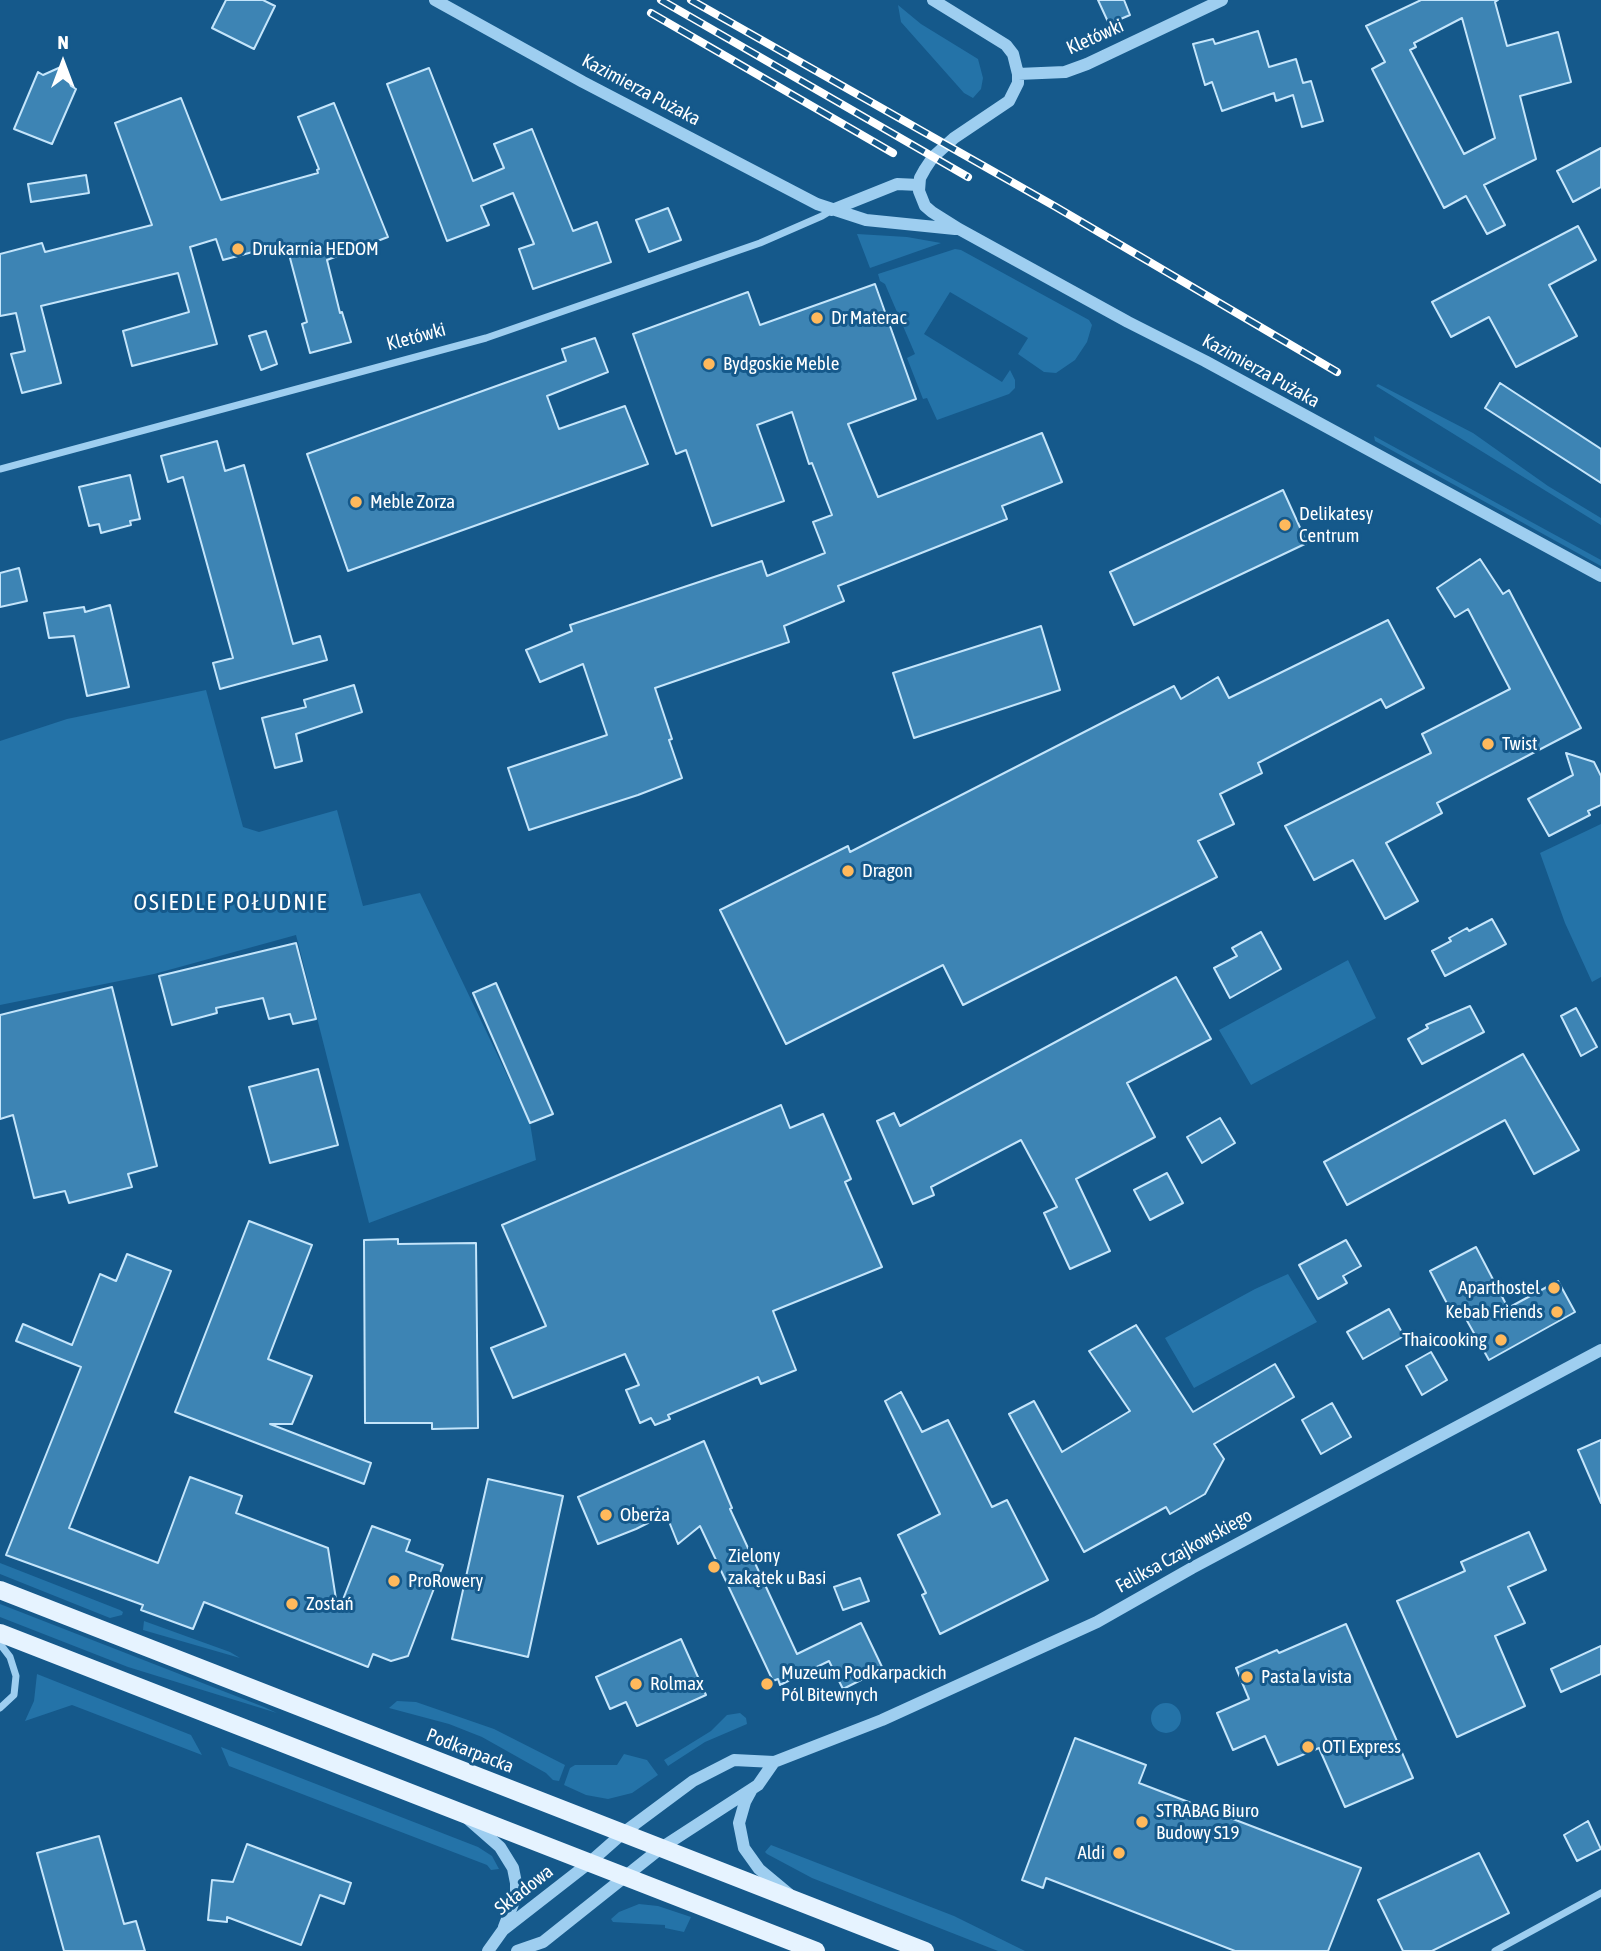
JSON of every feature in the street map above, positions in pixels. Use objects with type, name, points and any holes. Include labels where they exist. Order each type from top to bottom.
[{"type":"main road","name":"Podkarpacka","points":[[0,1590],[925,1951]]},
{"type":"main road","points":[[0,1633],[816,1951]]},
{"type":"street","name":"Kazimierza Pużaka","points":[[435,0],[793,192],[832,210],[866,220],[959,229]]},
{"type":"street","points":[[832,210],[897,184],[919,185],[933,157],[967,128],[1009,101],[1018,83],[1013,54],[1006,45],[933,0]]},
{"type":"street","name":"Kletówki","points":[[1018,74],[1065,72],[1222,0]]},
{"type":"street","name":"Kazimierza Pużaka","points":[[919,185],[925,206],[959,229],[1601,576]]},
{"type":"street","name":"Kletówki","points":[[0,469],[486,338],[760,243],[832,210]]},
{"type":"street","name":"Feliksa Czajkowskiego","points":[[623,1833],[683,1786],[734,1760],[775,1762],[882,1720],[1097,1622],[1216,1555],[1601,1350]]},
{"type":"street","points":[[0,1644],[10,1657],[16,1676],[14,1695],[0,1708]]},
{"type":"street","name":"Feliksa Czajkowskiego","points":[[627,1878],[661,1848],[758,1785],[775,1762]]},
{"type":"street","points":[[751,1790],[741,1812],[740,1835],[744,1847],[759,1869],[797,1901]]},
{"type":"street","points":[[457,1811],[504,1851],[513,1868],[516,1896],[503,1930]]},
{"type":"street","name":"Składowa","points":[[488,1951],[503,1930],[623,1833]]},
{"type":"street","points":[[517,1951],[543,1942],[627,1878]]},
{"type":"street","points":[[1495,1951],[1601,1893]]},
{"type":"shaded area","points":[[898,5],[921,24],[978,59],[983,78],[981,89],[973,98],[964,93],[901,22]]},
{"type":"shaded area","points":[[857,234],[907,237],[941,243],[870,268]]},
{"type":"shaded area","points":[[955,249],[1089,320],[1092,325],[1087,342],[1075,360],[1056,373],[1044,372],[1018,354],[1028,338],[950,292],[924,334],[1002,382],[1010,370],[1015,380],[1015,388],[1009,394],[937,420],[927,398],[923,399],[907,358],[915,354],[885,284],[880,281],[878,274]]},
{"type":"shaded area","points":[[1378,384],[1473,433],[1548,486],[1601,518],[1601,525],[1376,386]]},
{"type":"shaded area","points":[[1374,436],[1601,560],[1601,566],[1375,441]]},
{"type":"shaded area","points":[[206,690],[243,827],[259,832],[337,810],[363,906],[420,893],[530,1123],[536,1160],[369,1223],[296,935],[154,974],[0,1005],[0,741],[67,719]]},
{"type":"shaded area","points":[[1601,824],[1601,977],[1592,982],[1565,923],[1540,853]]},
{"type":"shaded area","points":[[1348,960],[1376,1018],[1251,1085],[1219,1030]]},
{"type":"shaded area","points":[[1288,1274],[1317,1322],[1194,1388],[1165,1338]]},
{"type":"shaded area","points":[[0,1563],[120,1610],[122,1615],[110,1618],[0,1574]]},
{"type":"shaded area","points":[[0,1604],[277,1713],[128,1667],[0,1617]]},
{"type":"shaded area","points":[[144,1621],[230,1652],[240,1658],[143,1630]]},
{"type":"shaded area","points":[[37,1674],[191,1735],[202,1755],[72,1705],[25,1721],[34,1701]]},
{"type":"shaded area","points":[[397,1701],[416,1702],[494,1729],[565,1765],[559,1781],[553,1780],[546,1773],[482,1737],[449,1724],[389,1708]]},
{"type":"shaded area","points":[[1166,1703],[1177,1707],[1181,1718],[1177,1729],[1166,1733],[1155,1729],[1151,1718],[1155,1707]]},
{"type":"shaded area","points":[[740,1713],[746,1718],[747,1724],[705,1742],[668,1766],[664,1760],[711,1731],[727,1715]]},
{"type":"shaded area","points":[[221,1747],[478,1847],[492,1856],[499,1869],[491,1870],[487,1865],[229,1766]]},
{"type":"shaded area","points":[[624,1754],[647,1760],[658,1775],[632,1793],[608,1799],[586,1795],[564,1785],[570,1768],[575,1765],[617,1765]]},
{"type":"shaded area","points":[[771,1845],[954,1916],[1025,1951],[998,1951],[812,1878],[767,1854],[765,1852]]},
{"type":"shaded area","points":[[639,1904],[658,1906],[691,1917],[684,1932],[665,1928],[665,1925],[613,1922],[611,1919],[619,1912]]},
{"type":"building","points":[[226,0],[263,0],[275,6],[254,49],[212,28]]},
{"type":"building","points":[[1098,0],[1124,0],[1130,15],[1109,24]]},
{"type":"building","points":[[1421,0],[1498,0],[1495,2],[1507,46],[1558,32],[1571,82],[1520,96],[1536,159],[1484,185],[1505,225],[1487,234],[1466,196],[1444,208],[1372,69],[1385,62],[1366,26]],"holes":[[[1462,18],[1495,138],[1464,154],[1410,50],[1416,47],[1414,43]]]},
{"type":"building","points":[[1258,31],[1269,67],[1296,59],[1303,83],[1311,81],[1323,121],[1302,127],[1293,95],[1276,101],[1274,93],[1222,111],[1212,82],[1205,85],[1193,44],[1213,39],[1215,44]]},
{"type":"building","points":[[63,66],[71,86],[76,89],[52,144],[14,129],[38,72],[43,75]]},
{"type":"building","points":[[429,68],[473,181],[504,168],[494,144],[532,129],[573,231],[597,222],[611,262],[533,289],[519,249],[534,244],[513,193],[481,206],[489,225],[447,241],[387,84]]},
{"type":"building","points":[[181,98],[221,200],[318,173],[319,169],[298,117],[334,103],[388,237],[327,260],[340,313],[342,312],[351,342],[310,353],[302,324],[307,322],[286,243],[223,260],[216,239],[190,247],[217,344],[132,366],[123,331],[189,312],[178,273],[41,306],[61,383],[22,393],[11,354],[25,351],[16,313],[0,316],[0,254],[42,243],[45,252],[152,225],[115,123]]},
{"type":"building","points":[[1601,148],[1601,187],[1573,202],[1557,171]]},
{"type":"building","points":[[86,175],[89,193],[31,202],[28,184]]},
{"type":"building","points":[[668,208],[681,240],[649,252],[636,220]]},
{"type":"building","points":[[1578,226],[1596,260],[1549,285],[1577,336],[1516,367],[1489,317],[1451,337],[1432,302]]},
{"type":"building","points":[[875,284],[916,399],[848,424],[878,497],[1042,433],[1062,482],[1002,506],[1007,519],[838,586],[844,601],[784,626],[789,642],[655,688],[682,778],[529,830],[508,768],[607,735],[583,664],[540,682],[526,650],[572,631],[570,625],[762,561],[767,576],[825,553],[813,522],[832,515],[812,463],[809,464],[792,412],[757,425],[784,501],[712,526],[686,450],[676,454],[633,334],[748,292],[760,325]]},
{"type":"building","points":[[266,331],[277,364],[261,370],[249,336]]},
{"type":"building","points":[[595,338],[608,372],[547,396],[559,429],[625,406],[648,464],[348,571],[307,454],[566,361],[562,349]]},
{"type":"building","points":[[1500,383],[1601,449],[1601,483],[1485,408]]},
{"type":"building","points":[[217,441],[225,471],[244,465],[293,644],[320,636],[327,660],[220,689],[213,663],[233,658],[183,477],[168,482],[161,456]]},
{"type":"building","points":[[130,475],[140,519],[130,521],[131,525],[101,533],[99,524],[89,526],[79,487]]},
{"type":"building","points":[[1283,490],[1307,543],[1134,625],[1110,572]]},
{"type":"building","name":"Twist","points":[[1480,559],[1503,594],[1509,590],[1581,728],[1437,803],[1442,813],[1386,843],[1418,901],[1385,919],[1353,860],[1314,880],[1285,826],[1431,753],[1422,734],[1510,689],[1468,609],[1455,617],[1437,588]]},
{"type":"building","points":[[19,568],[27,601],[0,607],[0,573]]},
{"type":"building","points":[[110,605],[129,687],[87,696],[74,636],[49,638],[44,613],[84,607],[85,612]]},
{"type":"building","points":[[1388,620],[1424,688],[1386,708],[1381,699],[1258,763],[1262,773],[1220,794],[1234,824],[1198,841],[1217,877],[963,1005],[943,965],[786,1044],[720,910],[848,846],[850,852],[1174,686],[1181,699],[1218,677],[1229,698]]},
{"type":"building","points":[[1041,626],[1060,690],[914,738],[893,673]]},
{"type":"building","points":[[354,685],[362,712],[296,734],[302,761],[275,768],[262,718],[306,707],[304,700]]},
{"type":"building","name":"Twist","points":[[1566,753],[1594,762],[1601,776],[1601,805],[1588,811],[1590,815],[1549,836],[1528,799],[1573,775]]},
{"type":"building","points":[[1492,919],[1506,944],[1445,976],[1432,951],[1467,928],[1469,931]]},
{"type":"building","points":[[1261,932],[1281,969],[1230,998],[1214,968],[1237,956],[1232,948]]},
{"type":"building","points":[[296,943],[316,1019],[293,1024],[290,1014],[269,1019],[263,998],[216,1008],[217,1013],[172,1025],[159,976]]},
{"type":"building","points":[[1176,977],[1211,1039],[1127,1083],[1155,1137],[1076,1179],[1110,1251],[1070,1269],[1044,1213],[1057,1207],[1021,1140],[931,1187],[934,1195],[913,1204],[877,1121],[894,1113],[900,1126]]},
{"type":"building","points":[[496,983],[553,1114],[530,1123],[473,993]]},
{"type":"building","points":[[112,987],[157,1166],[128,1174],[132,1187],[69,1203],[65,1191],[34,1198],[13,1115],[0,1119],[0,1015]]},
{"type":"building","points":[[1470,1006],[1484,1032],[1422,1064],[1408,1039],[1428,1028],[1426,1025]]},
{"type":"building","points":[[1576,1008],[1597,1047],[1581,1056],[1561,1016]]},
{"type":"building","points":[[1523,1054],[1579,1150],[1534,1174],[1505,1120],[1347,1205],[1324,1162]]},
{"type":"building","points":[[318,1069],[338,1145],[270,1163],[249,1087]]},
{"type":"building","points":[[781,1105],[790,1128],[823,1114],[851,1179],[845,1182],[882,1267],[773,1311],[796,1370],[761,1384],[758,1377],[668,1415],[670,1419],[655,1425],[651,1418],[640,1423],[626,1390],[639,1385],[625,1354],[513,1398],[491,1348],[546,1326],[502,1225]]},
{"type":"building","points":[[1220,1118],[1235,1143],[1202,1163],[1187,1137]]},
{"type":"building","points":[[1167,1173],[1183,1203],[1150,1220],[1134,1190]]},
{"type":"building","points":[[249,1221],[312,1245],[268,1359],[312,1376],[292,1424],[270,1424],[371,1463],[364,1484],[175,1412]]},
{"type":"building","points":[[398,1239],[398,1244],[476,1243],[478,1428],[432,1429],[432,1423],[365,1423],[364,1240]]},
{"type":"building","points":[[1346,1240],[1361,1266],[1343,1276],[1347,1283],[1318,1299],[1299,1265]]},
{"type":"building","points":[[1476,1247],[1508,1308],[1558,1281],[1575,1312],[1489,1360],[1461,1310],[1453,1315],[1430,1271]]},
{"type":"building","points":[[127,1254],[171,1271],[69,1528],[158,1563],[190,1477],[242,1496],[236,1513],[328,1548],[338,1612],[372,1526],[410,1540],[406,1551],[443,1565],[408,1656],[391,1661],[373,1654],[368,1667],[204,1602],[193,1629],[141,1610],[143,1605],[6,1555],[81,1367],[16,1341],[23,1324],[72,1345],[100,1274],[116,1281]]},
{"type":"building","points":[[1389,1309],[1404,1336],[1363,1359],[1347,1332]]},
{"type":"building","points":[[1136,1325],[1193,1412],[1275,1364],[1294,1397],[1214,1444],[1224,1459],[1205,1494],[1170,1514],[1166,1507],[1084,1552],[1009,1414],[1034,1401],[1062,1452],[1130,1411],[1089,1351]]},
{"type":"building","points":[[1431,1352],[1447,1380],[1422,1395],[1406,1366]]},
{"type":"building","points":[[901,1392],[922,1432],[948,1420],[992,1507],[1007,1500],[1048,1580],[940,1634],[922,1595],[926,1593],[898,1535],[940,1514],[885,1401]]},
{"type":"building","points":[[1332,1403],[1351,1437],[1321,1454],[1302,1420]]},
{"type":"building","points":[[1601,1440],[1601,1503],[1578,1450]]},
{"type":"building","points":[[704,1441],[732,1508],[730,1509],[797,1654],[861,1623],[883,1669],[843,1689],[829,1661],[780,1685],[778,1679],[773,1681],[700,1526],[678,1544],[666,1514],[598,1544],[578,1497]]},
{"type":"building","points":[[488,1479],[563,1496],[528,1657],[452,1639]]},
{"type":"building","points":[[1529,1532],[1546,1570],[1508,1587],[1525,1623],[1495,1636],[1525,1706],[1457,1737],[1397,1601],[1465,1571],[1461,1562]]},
{"type":"building","points":[[860,1578],[869,1601],[843,1610],[834,1587]]},
{"type":"building","points":[[1346,1624],[1413,1778],[1345,1807],[1319,1748],[1278,1765],[1265,1736],[1233,1750],[1217,1713],[1249,1699],[1236,1668]]},
{"type":"building","points":[[681,1639],[706,1695],[637,1726],[626,1702],[610,1709],[596,1677]]},
{"type":"building","points":[[1601,1646],[1601,1674],[1561,1692],[1551,1669]]},
{"type":"building","name":"STRABAG Biuro Budowy S19","points":[[1075,1738],[1146,1765],[1139,1783],[1361,1868],[1328,1951],[1235,1951],[1046,1878],[1043,1888],[1022,1880]]},
{"type":"building","points":[[1588,1821],[1601,1849],[1577,1861],[1564,1835]]},
{"type":"building","points":[[99,1836],[124,1924],[136,1921],[145,1951],[64,1951],[37,1853]]},
{"type":"building","points":[[247,1844],[351,1883],[344,1904],[320,1895],[301,1945],[227,1917],[227,1922],[208,1920],[212,1880],[233,1882]]},
{"type":"building","points":[[1479,1853],[1509,1913],[1432,1951],[1403,1951],[1378,1900]]},
{"type":"railway","points":[[661,0],[968,177]]},
{"type":"railway","points":[[691,0],[1056,207],[1337,372]]},
{"type":"railway","points":[[651,13],[893,153]]},
{"type":"place","name":"Drukarnia HEDOM","points":[[238,249]]},
{"type":"place","name":"Dr Materac","points":[[817,318]]},
{"type":"place","name":"Bydgoskie Meble","points":[[709,364]]},
{"type":"place","name":"Meble Zorza","points":[[356,502]]},
{"type":"place","name":"Delikatesy Centrum","points":[[1285,525]]},
{"type":"place","name":"Twist","points":[[1488,744]]},
{"type":"place","name":"Dragon","points":[[848,871]]},
{"type":"place","name":"Aparthostel","points":[[1554,1288]]},
{"type":"place","name":"Kebab Friends","points":[[1557,1312]]},
{"type":"place","name":"Thaicooking","points":[[1501,1340]]},
{"type":"place","name":"Oberża","points":[[606,1515]]},
{"type":"place","name":"Zielony zakątek u Basi","points":[[714,1567]]},
{"type":"place","name":"ProRowery","points":[[394,1581]]},
{"type":"place","name":"Zostań","points":[[292,1604]]},
{"type":"place","name":"Pasta la vista","points":[[1247,1677]]},
{"type":"place","name":"Rolmax","points":[[636,1684]]},
{"type":"place","name":"Muzeum Podkarpackich Pól Bitewnych","points":[[767,1684]]},
{"type":"place","name":"OTI Express","points":[[1308,1747]]},
{"type":"place","name":"STRABAG Biuro Budowy S19","points":[[1142,1822]]},
{"type":"place","name":"Aldi","points":[[1119,1853]]},
{"type":"district","name":"OSIEDLE POŁUDNIE","points":[[231,903]]}]
